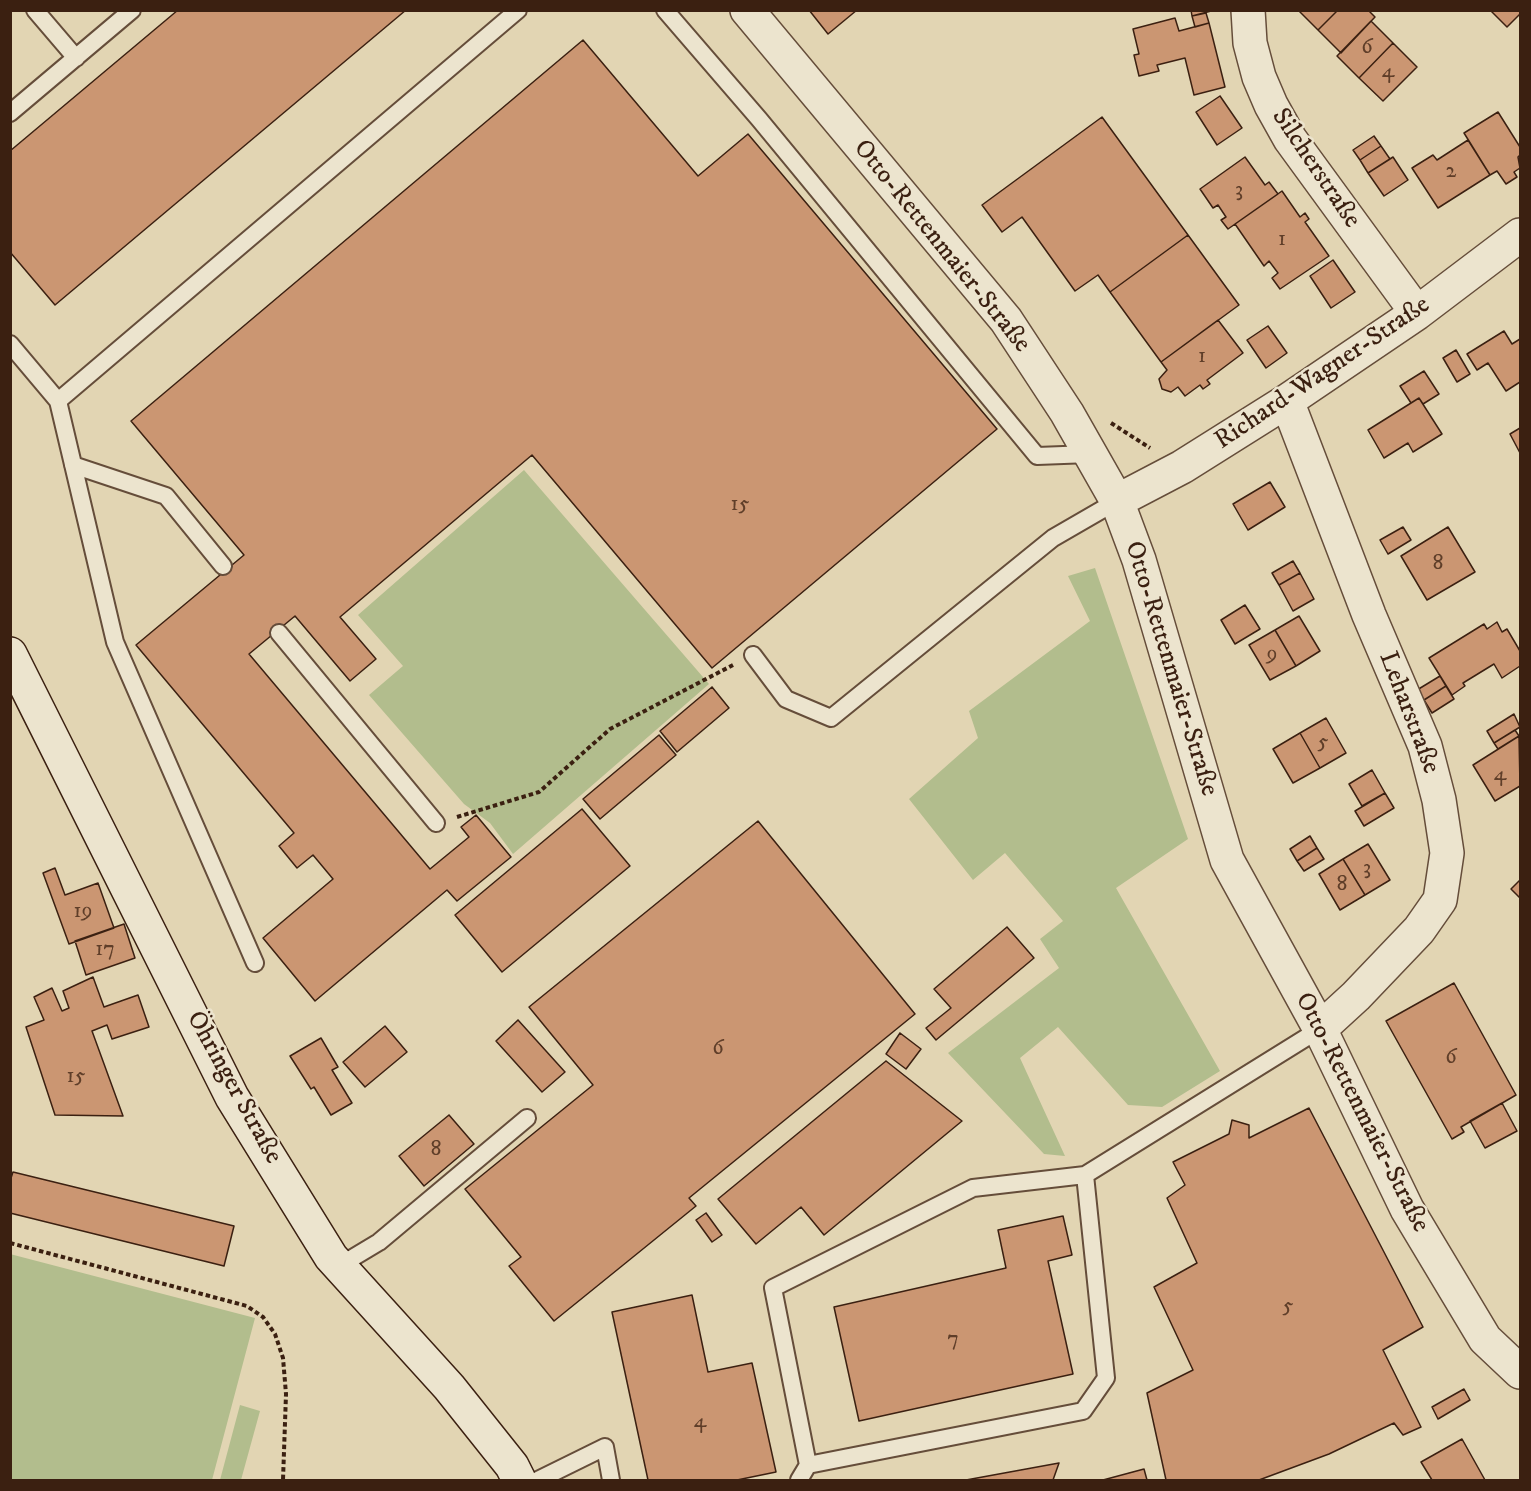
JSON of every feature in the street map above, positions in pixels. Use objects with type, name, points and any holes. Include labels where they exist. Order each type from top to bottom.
[{"type":"street","name":"Otto-Rettenmaier-Straße","points":[[747,10],[1006,320],[1067,413],[1117,501],[1145,580],[1227,860],[1320,1029],[1407,1209],[1485,1339],[1521,1372]]},
{"type":"street","name":"Silcherstraße","points":[[1248,10],[1250,43],[1259,77],[1275,113],[1290,139],[1417,313]]},
{"type":"street","name":"Richard-Wagner-Straße","points":[[1117,501],[1182,467],[1287,401],[1417,313],[1521,235]]},
{"type":"street","name":"Leharstraße","points":[[1287,401],[1369,615],[1425,746],[1439,800],[1447,853],[1440,900],[1419,930],[1356,996],[1320,1029]]},
{"type":"street","name":"Öhringer Straße","points":[[10,654],[232,1097],[331,1257],[449,1387],[512,1466],[519,1480]]},
{"type":"lane","points":[[35,10],[76,58]]},
{"type":"lane","points":[[10,113],[132,10]]},
{"type":"lane","points":[[58,401],[518,10]]},
{"type":"lane","points":[[665,10],[759,119],[1037,456],[1090,454]]},
{"type":"lane","points":[[10,344],[58,401],[115,642],[255,963]]},
{"type":"lane","points":[[73,465],[166,496],[223,566]]},
{"type":"lane","points":[[753,655],[786,699],[831,718],[1053,538],[1117,501]]},
{"type":"lane","points":[[279,633],[436,823]]},
{"type":"lane","points":[[799,1480],[808,1465],[773,1288],[973,1188],[1085,1175],[1320,1029]]},
{"type":"lane","points":[[339,1266],[379,1242],[527,1118]]},
{"type":"lane","points":[[808,1465],[1083,1412],[1106,1378],[1085,1175]]},
{"type":"lane","points":[[538,1480],[605,1447],[611,1480]]},
{"type":"path","points":[[436,823],[539,792],[610,729],[753,655]]},
{"type":"path","points":[[10,1243],[247,1306],[263,1317],[275,1334],[283,1358],[286,1394],[283,1480]]},
{"type":"green space","points":[[524,470],[709,684],[513,854],[490,823],[464,804],[369,695],[403,666],[358,615]]},
{"type":"green space","points":[[1095,568],[1188,839],[1116,888],[1220,1071],[1162,1107],[1128,1105],[1058,1027],[1020,1058],[1065,1156],[1044,1154],[948,1053],[1059,968],[1040,939],[1063,921],[1005,853],[973,880],[909,799],[978,738],[969,711],[1090,621],[1068,576]]},
{"type":"green space","points":[[10,1254],[255,1318],[212,1480],[11,1480]]},
{"type":"green space","points":[[240,1405],[260,1411],[241,1480],[220,1480]]},
{"type":"building","points":[[178,10],[406,10],[55,305],[10,252],[10,151]]},
{"type":"building","points":[[809,10],[857,10],[828,34]]},
{"type":"building","points":[[1191,10],[1215,10],[1192,16]]},
{"type":"building","points":[[1298,10],[1338,10],[1318,30]]},
{"type":"building","points":[[1338,10],[1368,10],[1375,17],[1341,53],[1318,30]]},
{"type":"building","points":[[1490,10],[1520,10],[1520,14],[1507,27]]},
{"type":"building","points":[[1206,13],[1209,23],[1195,27],[1192,16]]},
{"type":"building","points":[[1175,18],[1179,31],[1209,23],[1225,87],[1194,95],[1185,58],[1157,65],[1159,71],[1139,76],[1134,55],[1139,54],[1133,29]]},
{"type":"building","points":[[1371,21],[1393,43],[1359,78],[1337,56]]},
{"type":"building","points":[[583,40],[698,176],[748,134],[997,429],[712,668],[532,455],[340,617],[376,659],[350,681],[295,616],[249,654],[430,869],[469,837],[461,827],[476,815],[511,857],[457,901],[447,890],[315,1001],[263,938],[333,879],[313,855],[297,868],[279,846],[294,833],[136,645],[244,555],[131,421]]},
{"type":"building","points":[[1393,43],[1417,67],[1383,101],[1359,78]]},
{"type":"building","points":[[1220,96],[1242,128],[1217,145],[1196,112]]},
{"type":"building","points":[[1498,112],[1520,147],[1518,157],[1520,168],[1514,172],[1517,177],[1506,184],[1497,171],[1490,175],[1464,133]]},
{"type":"building","points":[[1102,117],[1188,235],[1110,292],[1098,275],[1075,291],[1022,217],[1002,232],[982,205]]},
{"type":"building","points":[[1374,136],[1381,146],[1360,160],[1353,150]]},
{"type":"building","points":[[1468,140],[1490,175],[1438,208],[1412,168],[1433,155],[1437,160]]},
{"type":"building","points":[[1381,146],[1390,159],[1368,173],[1360,160]]},
{"type":"building","points":[[1245,157],[1265,185],[1269,182],[1278,194],[1228,229],[1221,220],[1226,217],[1218,205],[1213,208],[1200,189]]},
{"type":"building","points":[[1393,157],[1408,180],[1384,196],[1368,173]]},
{"type":"building","points":[[1282,191],[1300,217],[1305,213],[1309,219],[1305,222],[1329,256],[1280,289],[1272,278],[1278,273],[1269,261],[1264,266],[1235,224]]},
{"type":"building","points":[[1188,235],[1239,305],[1161,362],[1110,292]]},
{"type":"building","points":[[1333,260],[1355,292],[1331,308],[1310,276]]},
{"type":"building","points":[[1218,320],[1243,353],[1207,380],[1210,384],[1203,389],[1200,385],[1185,396],[1178,387],[1171,392],[1162,389],[1159,379],[1167,370],[1161,362]]},
{"type":"building","points":[[1268,326],[1287,353],[1266,368],[1247,340]]},
{"type":"building","points":[[1504,331],[1512,344],[1520,339],[1520,382],[1506,391],[1488,363],[1477,370],[1467,354]]},
{"type":"building","points":[[1456,350],[1470,374],[1457,382],[1443,358]]},
{"type":"building","points":[[1424,371],[1439,394],[1423,404],[1419,398],[1411,403],[1400,386]]},
{"type":"building","points":[[1419,398],[1442,434],[1413,452],[1408,443],[1384,458],[1368,430]]},
{"type":"building","points":[[1520,428],[1520,453],[1510,434]]},
{"type":"building","points":[[1270,482],[1285,507],[1248,530],[1233,504]]},
{"type":"building","points":[[1403,527],[1411,540],[1388,554],[1380,540]]},
{"type":"building","points":[[1448,527],[1475,572],[1427,600],[1401,556]]},
{"type":"building","points":[[1293,561],[1300,573],[1279,585],[1272,573]]},
{"type":"building","points":[[1300,573],[1314,599],[1293,611],[1279,585]]},
{"type":"building","points":[[1245,605],[1260,629],[1235,644],[1221,620]]},
{"type":"building","points":[[1299,616],[1320,651],[1296,666],[1275,630]]},
{"type":"building","points":[[1497,622],[1502,632],[1507,629],[1520,651],[1520,666],[1502,678],[1494,664],[1463,683],[1465,686],[1452,695],[1429,658],[1484,624],[1487,629]]},
{"type":"building","points":[[1275,630],[1296,666],[1270,680],[1249,645]]},
{"type":"building","points":[[1440,676],[1446,686],[1424,700],[1417,690]]},
{"type":"building","points":[[1446,686],[1454,699],[1432,713],[1424,700]]},
{"type":"building","points":[[712,687],[729,708],[677,752],[660,731]]},
{"type":"building","points":[[1514,714],[1520,727],[1494,743],[1487,731]]},
{"type":"building","points":[[1326,718],[1346,753],[1320,768],[1300,733]]},
{"type":"building","points":[[1515,730],[1519,736],[1498,749],[1494,743]]},
{"type":"building","points":[[1300,733],[1320,768],[1293,783],[1273,749]]},
{"type":"building","points":[[659,735],[676,755],[600,819],[583,799]]},
{"type":"building","points":[[1519,736],[1520,786],[1495,801],[1473,765]]},
{"type":"building","points":[[1372,770],[1385,793],[1362,806],[1349,784]]},
{"type":"building","points":[[1385,793],[1394,808],[1364,826],[1355,811]]},
{"type":"building","points":[[582,809],[630,866],[502,972],[455,915]]},
{"type":"building","points":[[758,821],[915,1014],[689,1198],[696,1206],[554,1321],[509,1266],[521,1257],[465,1189],[593,1085],[529,1007]]},
{"type":"building","points":[[1310,836],[1317,848],[1297,861],[1290,849]]},
{"type":"building","points":[[1368,844],[1390,880],[1365,895],[1343,859]]},
{"type":"building","points":[[1317,848],[1324,859],[1304,871],[1297,861]]},
{"type":"building","points":[[1343,859],[1365,895],[1340,910],[1319,874]]},
{"type":"building","points":[[55,868],[65,895],[98,883],[114,928],[69,944],[43,873]]},
{"type":"building","points":[[1520,880],[1520,898],[1511,889]]},
{"type":"building","points":[[124,924],[135,958],[86,975],[75,941]]},
{"type":"building","points":[[1007,927],[1034,958],[936,1040],[926,1028],[951,1008],[934,989]]},
{"type":"building","points":[[93,977],[104,1007],[138,995],[149,1027],[112,1039],[107,1025],[92,1031],[123,1116],[55,1115],[26,1027],[44,1020],[34,997],[52,988],[62,1011],[69,1008],[63,991]]},
{"type":"building","points":[[1454,983],[1516,1095],[1461,1127],[1464,1132],[1452,1139],[1386,1021]]},
{"type":"building","points":[[518,1020],[565,1072],[542,1092],[496,1041]]},
{"type":"building","points":[[385,1026],[407,1052],[365,1087],[343,1062]]},
{"type":"building","points":[[900,1033],[921,1049],[906,1069],[886,1054]]},
{"type":"building","points":[[321,1038],[338,1067],[332,1070],[352,1103],[331,1115],[314,1087],[311,1089],[290,1056]]},
{"type":"building","points":[[886,1061],[962,1121],[824,1235],[801,1207],[756,1244],[718,1199]]},
{"type":"building","points":[[1502,1103],[1517,1131],[1485,1148],[1470,1121]]},
{"type":"building","points":[[1309,1108],[1423,1327],[1383,1350],[1421,1427],[1403,1435],[1394,1423],[1329,1454],[1259,1480],[1166,1480],[1147,1393],[1193,1370],[1154,1287],[1197,1263],[1167,1198],[1185,1185],[1173,1162],[1229,1134],[1232,1120],[1249,1125],[1249,1138]]},
{"type":"building","points":[[449,1115],[474,1144],[424,1186],[399,1156]]},
{"type":"building","points":[[13,1172],[234,1226],[224,1266],[10,1213],[10,1181]]},
{"type":"building","points":[[706,1213],[722,1235],[712,1242],[696,1220]]},
{"type":"building","points":[[1063,1216],[1072,1255],[1048,1261],[1073,1374],[859,1421],[834,1307],[1006,1268],[998,1230]]},
{"type":"building","points":[[692,1295],[708,1372],[752,1363],[776,1472],[737,1480],[648,1480],[612,1312]]},
{"type":"building","points":[[1464,1389],[1470,1400],[1438,1419],[1432,1407]]},
{"type":"building","points":[[1462,1439],[1485,1480],[1432,1480],[1421,1462]]},
{"type":"building","points":[[1059,1463],[1053,1480],[966,1480]]},
{"type":"building","points":[[1144,1469],[1147,1480],[1103,1480]]}]
